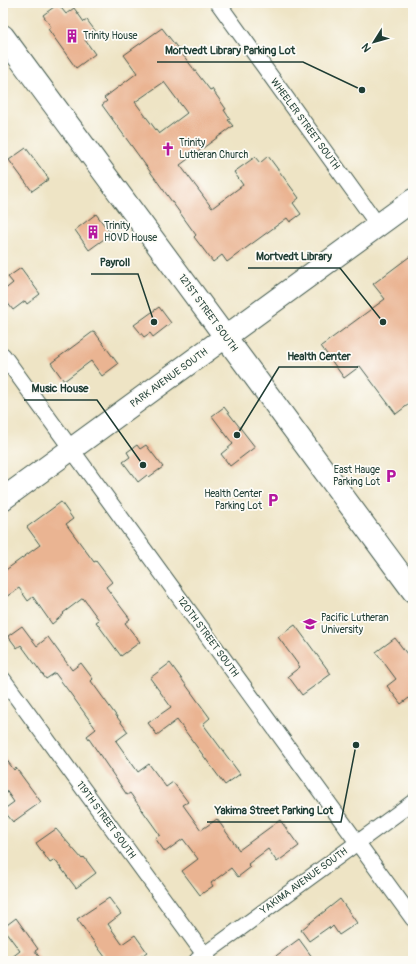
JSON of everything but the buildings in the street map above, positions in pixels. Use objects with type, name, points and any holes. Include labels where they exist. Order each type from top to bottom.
[{"type":"street","name":"WHEELER STREET SOUTH","points":[[218,3],[378,225]]},
{"type":"street","name":"121ST STREET SOUTH","points":[[3,36],[413,591]]},
{"type":"street","name":"PARK AVENUE SOUTH","points":[[3,499],[413,200]]},
{"type":"street","name":"120TH STREET SOUTH","points":[[3,355],[413,919]]},
{"type":"street","name":"119TH STREET SOUTH","points":[[3,679],[203,959]]},
{"type":"street","name":"YAKIMA AVENUE SOUTH","points":[[203,959],[413,802]]},
{"type":"place","name":"Trinity House","points":[[72,36]]},
{"type":"place","name":"Mortvedt Library Parking Lot","points":[[362,90]]},
{"type":"place","name":"Trinity Lutheran Church","points":[[168,149]]},
{"type":"place","name":"Trinity HOVD House","points":[[93,232]]},
{"type":"place","name":"Payroll","points":[[154,322]]},
{"type":"place","name":"Mortvedt Library","points":[[383,322]]},
{"type":"place","name":"Health Center","points":[[237,435]]},
{"type":"place","name":"Music House","points":[[143,465]]},
{"type":"place","name":"East Hauge Parking Lot","points":[[391,476]]},
{"type":"place","name":"Health Center Parking Lot","points":[[273,500]]},
{"type":"place","name":"Pacific Lutheran University","points":[[310,624]]},
{"type":"place","name":"Yakima Street Parking Lot","points":[[356,745]]}]
